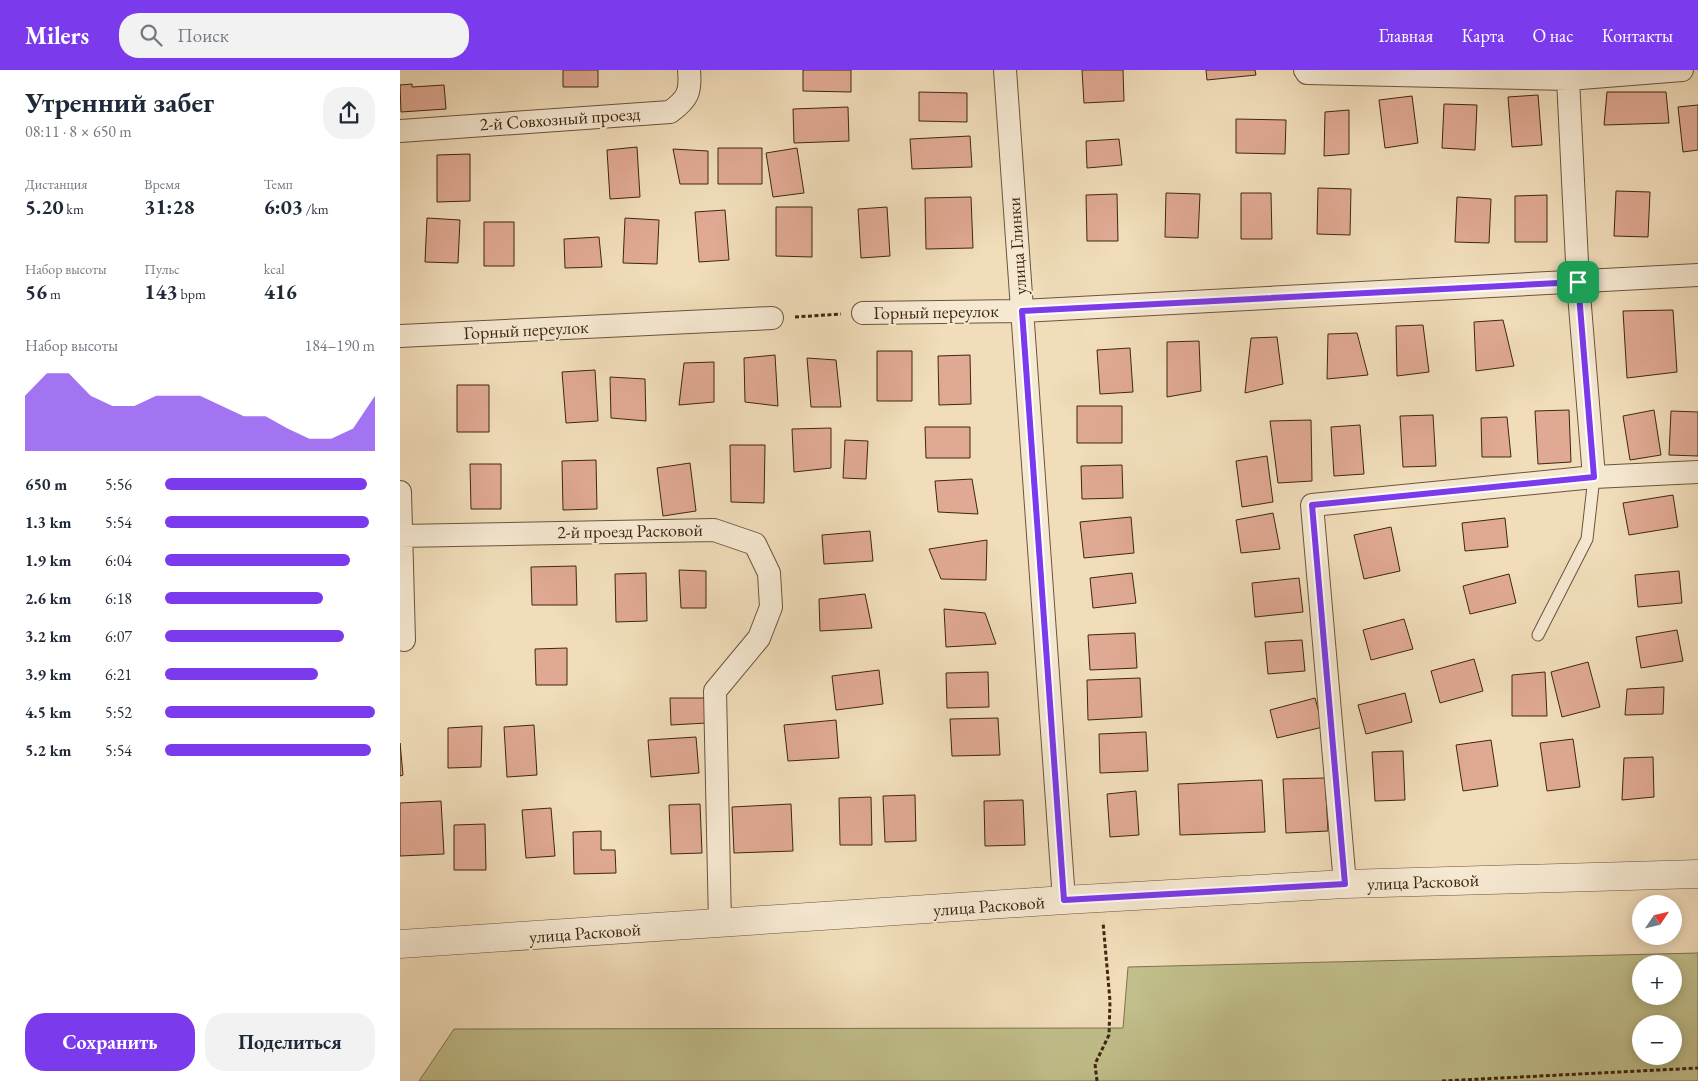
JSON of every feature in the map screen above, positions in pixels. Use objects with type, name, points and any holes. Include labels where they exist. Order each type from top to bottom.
[{"type":"street","name":"2-й Совхозный проезд","points":[[400,131],[670,112],[683,102],[690,85],[689,70]]},
{"type":"street","name":"улица Глинки","points":[[1005,70],[1064,900]]},
{"type":"street","points":[[1305,70],[1307,73],[1566,75],[1682,70]]},
{"type":"street","points":[[1566,75],[1578,282],[1594,477]]},
{"type":"street","name":"Горный переулок","points":[[864,313],[1022,311],[1698,275]]},
{"type":"street","name":"Горный переулок","points":[[400,336],[772,318]]},
{"type":"street","points":[[1345,884],[1312,505],[1594,477],[1698,472]]},
{"type":"street","points":[[400,492],[404,640]]},
{"type":"street","name":"2-й проезд Расковой","points":[[401,536],[714,530],[755,544],[769,573],[771,607],[759,638],[715,691],[720,924]]},
{"type":"street","name":"улица Расковой","points":[[400,944],[1064,900],[1345,884],[1698,874]]},
{"type":"lane","points":[[1538,635],[1587,539],[1594,477]]},
{"type":"path","points":[[772,318],[864,313]]},
{"type":"path","points":[[1097,1081],[1096,1064],[1110,1035],[1110,1001],[1100,899]]},
{"type":"path","points":[[1442,1081],[1698,1068]]},
{"type":"shaded area","points":[[1698,953],[1698,1081],[419,1081],[454,1029],[1123,1028],[1128,967]]},
{"type":"building","points":[[563,70],[598,70],[598,87],[563,87]]},
{"type":"building","points":[[803,70],[851,70],[851,92],[803,91]]},
{"type":"building","points":[[1082,70],[1123,70],[1124,101],[1084,103]]},
{"type":"building","points":[[1206,70],[1255,70],[1256,75],[1207,80]]},
{"type":"building","points":[[412,84],[412,87],[444,85],[446,109],[401,112],[400,85]]},
{"type":"building","points":[[919,92],[967,93],[967,122],[919,121]]},
{"type":"building","points":[[1607,92],[1666,92],[1669,123],[1604,125]]},
{"type":"building","points":[[1538,95],[1542,145],[1512,147],[1508,97]]},
{"type":"building","points":[[1412,96],[1418,143],[1385,148],[1379,100]]},
{"type":"building","points":[[1444,104],[1477,105],[1475,150],[1442,148]]},
{"type":"building","points":[[1698,105],[1698,150],[1683,152],[1678,107]]},
{"type":"building","points":[[848,107],[849,141],[794,143],[793,109]]},
{"type":"building","points":[[1349,110],[1349,154],[1324,156],[1325,112]]},
{"type":"building","points":[[1236,119],[1286,120],[1285,154],[1236,153]]},
{"type":"building","points":[[970,136],[972,167],[912,169],[910,139]]},
{"type":"building","points":[[1119,139],[1122,165],[1087,168],[1086,141]]},
{"type":"building","points":[[637,147],[640,197],[610,199],[607,150]]},
{"type":"building","points":[[718,148],[762,148],[762,184],[718,184]]},
{"type":"building","points":[[797,148],[804,193],[773,197],[766,153]]},
{"type":"building","points":[[673,149],[708,151],[708,184],[680,184]]},
{"type":"building","points":[[470,154],[470,201],[437,202],[437,155]]},
{"type":"building","points":[[1318,188],[1351,189],[1350,235],[1317,234]]},
{"type":"building","points":[[1616,191],[1650,192],[1648,237],[1614,236]]},
{"type":"building","points":[[1166,193],[1200,194],[1198,238],[1165,237]]},
{"type":"building","points":[[1241,193],[1271,193],[1272,239],[1241,239]]},
{"type":"building","points":[[1117,194],[1118,241],[1087,241],[1086,195]]},
{"type":"building","points":[[1547,195],[1547,242],[1515,242],[1515,196]]},
{"type":"building","points":[[971,197],[973,248],[926,249],[925,198]]},
{"type":"building","points":[[1457,197],[1491,199],[1489,243],[1455,242]]},
{"type":"building","points":[[776,207],[812,207],[812,257],[776,256]]},
{"type":"building","points":[[887,207],[890,256],[861,258],[858,209]]},
{"type":"building","points":[[725,210],[729,260],[699,262],[695,212]]},
{"type":"building","points":[[427,218],[460,220],[458,263],[425,262]]},
{"type":"building","points":[[625,218],[659,220],[657,264],[623,263]]},
{"type":"building","points":[[484,222],[514,222],[514,266],[484,266]]},
{"type":"building","points":[[599,237],[602,267],[565,268],[564,239]]},
{"type":"building","points":[[1673,310],[1677,372],[1627,378],[1623,311]]},
{"type":"building","points":[[1503,320],[1514,366],[1476,371],[1474,322]]},
{"type":"building","points":[[1423,325],[1429,372],[1397,376],[1396,326]]},
{"type":"building","points":[[1357,333],[1368,375],[1327,379],[1328,334]]},
{"type":"building","points":[[1277,337],[1283,384],[1245,393],[1251,338]]},
{"type":"building","points":[[1199,341],[1201,391],[1167,397],[1167,342]]},
{"type":"building","points":[[1130,348],[1133,392],[1100,394],[1097,350]]},
{"type":"building","points":[[877,351],[912,351],[912,401],[877,401]]},
{"type":"building","points":[[775,355],[778,406],[745,402],[744,358]]},
{"type":"building","points":[[970,355],[971,404],[939,405],[938,356]]},
{"type":"building","points":[[807,358],[836,360],[841,407],[811,407]]},
{"type":"building","points":[[714,362],[714,402],[679,405],[684,363]]},
{"type":"building","points":[[595,370],[598,421],[566,423],[562,372]]},
{"type":"building","points":[[610,377],[645,379],[646,421],[611,418]]},
{"type":"building","points":[[457,385],[489,385],[489,432],[457,432]]},
{"type":"building","points":[[1077,406],[1122,406],[1122,443],[1077,443]]},
{"type":"building","points":[[1569,410],[1571,462],[1538,464],[1535,411]]},
{"type":"building","points":[[1654,410],[1661,455],[1630,460],[1623,416]]},
{"type":"building","points":[[1671,411],[1698,412],[1698,456],[1669,455]]},
{"type":"building","points":[[1433,415],[1436,466],[1403,467],[1400,416]]},
{"type":"building","points":[[1507,417],[1511,457],[1482,457],[1481,418]]},
{"type":"building","points":[[1311,420],[1312,481],[1278,483],[1270,421]]},
{"type":"building","points":[[1360,425],[1364,474],[1334,476],[1331,427]]},
{"type":"building","points":[[925,427],[970,427],[970,458],[926,458]]},
{"type":"building","points":[[831,428],[831,468],[794,472],[792,429]]},
{"type":"building","points":[[845,440],[868,441],[866,479],[843,478]]},
{"type":"building","points":[[730,445],[765,445],[764,503],[731,502]]},
{"type":"building","points":[[1267,456],[1273,502],[1242,507],[1236,461]]},
{"type":"building","points":[[596,460],[597,509],[563,510],[562,461]]},
{"type":"building","points":[[690,463],[696,511],[663,516],[657,468]]},
{"type":"building","points":[[470,464],[501,464],[501,509],[471,509]]},
{"type":"building","points":[[1122,465],[1123,498],[1082,499],[1081,466]]},
{"type":"building","points":[[972,479],[978,514],[938,512],[935,481]]},
{"type":"building","points":[[1673,495],[1678,527],[1629,535],[1623,503]]},
{"type":"building","points":[[1273,513],[1280,549],[1241,553],[1236,520]]},
{"type":"building","points":[[1131,517],[1134,553],[1084,558],[1080,522]]},
{"type":"building","points":[[1505,518],[1508,547],[1465,551],[1462,523]]},
{"type":"building","points":[[1391,527],[1400,571],[1364,579],[1354,535]]},
{"type":"building","points":[[870,531],[873,561],[824,564],[822,535]]},
{"type":"building","points":[[987,540],[986,580],[941,579],[929,549]]},
{"type":"building","points":[[576,566],[577,605],[532,605],[531,567]]},
{"type":"building","points":[[679,570],[706,571],[706,608],[681,608]]},
{"type":"building","points":[[1679,571],[1682,603],[1638,607],[1635,575]]},
{"type":"building","points":[[646,573],[647,621],[616,622],[615,574]]},
{"type":"building","points":[[1132,573],[1136,603],[1093,608],[1090,578]]},
{"type":"building","points":[[1509,574],[1516,603],[1470,614],[1463,586]]},
{"type":"building","points":[[1299,578],[1303,612],[1255,617],[1252,583]]},
{"type":"building","points":[[865,594],[872,628],[820,631],[819,599]]},
{"type":"building","points":[[944,609],[985,613],[996,644],[946,647]]},
{"type":"building","points":[[1404,619],[1413,649],[1371,660],[1363,630]]},
{"type":"building","points":[[1677,630],[1683,661],[1641,668],[1636,637]]},
{"type":"building","points":[[1135,633],[1137,668],[1090,670],[1088,635]]},
{"type":"building","points":[[1302,640],[1305,671],[1268,674],[1265,642]]},
{"type":"building","points":[[567,648],[567,685],[536,685],[535,649]]},
{"type":"building","points":[[1474,659],[1483,691],[1440,703],[1431,671]]},
{"type":"building","points":[[1588,662],[1600,707],[1562,717],[1551,672]]},
{"type":"building","points":[[879,670],[883,704],[836,710],[832,676]]},
{"type":"building","points":[[988,672],[989,707],[947,708],[946,673]]},
{"type":"building","points":[[1545,672],[1547,716],[1512,716],[1512,675]]},
{"type":"building","points":[[1140,678],[1142,717],[1088,720],[1087,680]]},
{"type":"building","points":[[1664,687],[1663,714],[1625,715],[1627,689]]},
{"type":"building","points":[[1405,693],[1412,722],[1366,734],[1358,705]]},
{"type":"building","points":[[670,698],[706,698],[707,723],[671,725]]},
{"type":"building","points":[[1315,698],[1323,727],[1277,738],[1270,710]]},
{"type":"building","points":[[998,718],[1000,755],[952,756],[950,719]]},
{"type":"building","points":[[836,720],[839,758],[788,761],[784,725]]},
{"type":"building","points":[[534,725],[537,775],[507,777],[504,727]]},
{"type":"building","points":[[482,726],[481,767],[448,768],[448,728]]},
{"type":"building","points":[[1146,732],[1148,771],[1100,773],[1099,734]]},
{"type":"building","points":[[696,737],[699,773],[651,777],[648,740]]},
{"type":"building","points":[[1573,739],[1580,787],[1547,791],[1540,743]]},
{"type":"building","points":[[1491,740],[1498,786],[1463,791],[1456,745]]},
{"type":"building","points":[[400,743],[403,775],[400,776]]},
{"type":"building","points":[[1403,751],[1405,800],[1375,801],[1372,752]]},
{"type":"building","points":[[1653,757],[1654,797],[1622,800],[1624,758]]},
{"type":"building","points":[[1325,778],[1328,831],[1286,833],[1283,779]]},
{"type":"building","points":[[1262,780],[1265,832],[1180,835],[1178,784]]},
{"type":"building","points":[[1136,791],[1139,835],[1110,837],[1107,794]]},
{"type":"building","points":[[915,795],[916,841],[885,842],[883,796]]},
{"type":"building","points":[[871,797],[872,845],[840,845],[839,798]]},
{"type":"building","points":[[1023,800],[1025,845],[985,846],[984,801]]},
{"type":"building","points":[[441,801],[444,854],[400,856],[400,803]]},
{"type":"building","points":[[700,804],[702,853],[671,854],[669,805]]},
{"type":"building","points":[[791,804],[793,851],[734,853],[732,807]]},
{"type":"building","points":[[551,808],[555,856],[526,858],[522,810]]},
{"type":"building","points":[[485,824],[486,870],[454,870],[454,825]]},
{"type":"building","points":[[601,831],[601,850],[615,850],[616,873],[574,874],[573,832]]},
{"type":"route","points":[[1578,282],[1594,477],[1312,505],[1345,884],[1064,900],[1022,311],[1578,282]]}]
